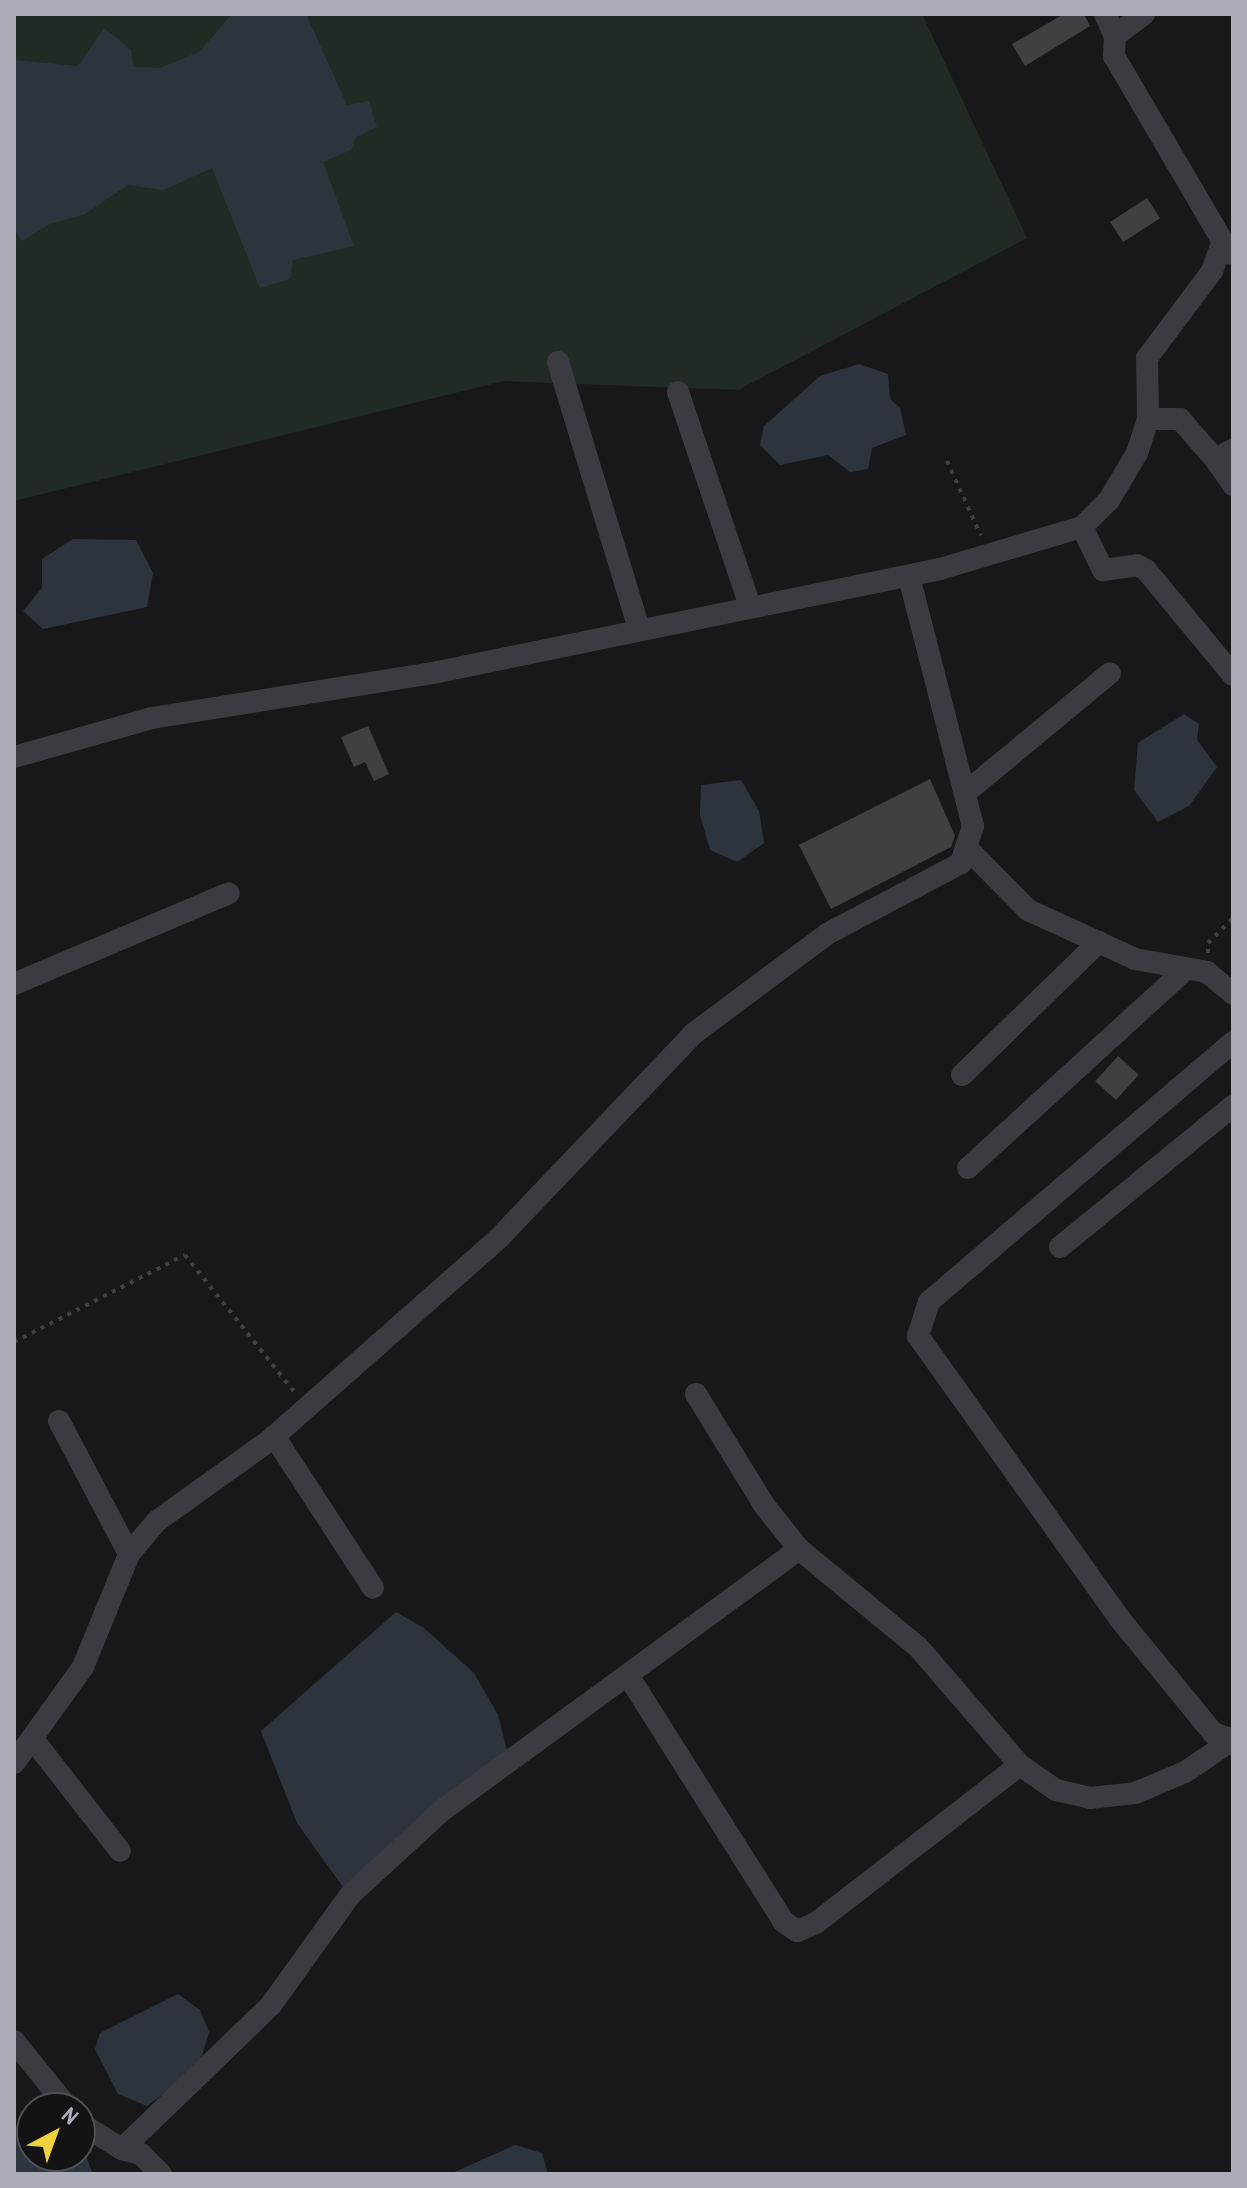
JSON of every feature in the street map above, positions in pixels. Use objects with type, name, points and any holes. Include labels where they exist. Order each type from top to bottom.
[{"type":"street","points":[[14,757],[152,718],[438,672],[639,628],[909,576],[1082,527],[1109,500],[1137,453],[1148,419],[1147,358],[1227,251],[1114,56],[1115,36],[1105,14]]},
{"type":"street","points":[[1115,36],[1144,14]]},
{"type":"street","points":[[558,362],[639,628]]},
{"type":"street","points":[[678,392],[750,606]]},
{"type":"street","points":[[1148,419],[1180,419],[1224,455],[1233,485]]},
{"type":"street","points":[[1082,527],[1103,570],[1137,565],[1146,570],[1233,675]]},
{"type":"street","points":[[14,1763],[83,1667],[129,1554],[157,1521],[274,1436],[499,1238],[693,1034],[827,934],[961,863],[973,826],[909,576]]},
{"type":"street","points":[[965,793],[1110,673]]},
{"type":"street","points":[[966,847],[1028,910],[1135,959],[1196,970],[1233,994]]},
{"type":"street","points":[[14,984],[229,893]]},
{"type":"street","points":[[962,1075],[1099,942]]},
{"type":"street","points":[[968,1168],[1196,970]]},
{"type":"street","points":[[1232,1740],[1213,1733],[1119,1618],[918,1336],[929,1302],[1233,1042]]},
{"type":"street","points":[[1060,1247],[1233,1106]]},
{"type":"street","points":[[696,1394],[764,1505],[799,1549],[918,1647],[1020,1765],[1056,1790],[1090,1798],[1113,1797],[1185,1772],[1232,1740]]},
{"type":"street","points":[[59,1421],[129,1554]]},
{"type":"street","points":[[274,1436],[373,1588]]},
{"type":"street","points":[[122,2149],[271,2005],[350,1895],[444,1809],[629,1677],[799,1549]]},
{"type":"street","points":[[629,1677],[783,1921],[797,1931],[816,1923],[1020,1765]]},
{"type":"street","points":[[32,1738],[120,1851]]},
{"type":"street","points":[[14,2041],[55,2092]]},
{"type":"street","points":[[96,2133],[122,2149],[141,2154],[161,2174]]},
{"type":"path","points":[[947,461],[988,553]]},
{"type":"path","points":[[1196,970],[1208,943],[1233,918]]},
{"type":"path","points":[[14,1342],[185,1255],[306,1408]]},
{"type":"shaded area","points":[[14,14],[922,14],[1027,238],[738,390],[504,381],[14,501]]},
{"type":"shaded area","points":[[232,14],[306,14],[347,105],[369,101],[377,127],[356,137],[351,150],[323,162],[354,246],[293,260],[290,279],[260,288],[212,168],[164,190],[128,185],[85,214],[50,224],[22,241],[14,228],[14,60],[78,66],[104,28],[131,50],[133,67],[160,68],[199,52]]},
{"type":"shaded area","points":[[859,364],[888,374],[890,399],[900,408],[906,435],[872,448],[868,469],[850,472],[828,455],[780,465],[760,445],[764,426],[820,376]]},
{"type":"shaded area","points":[[73,539],[136,540],[153,573],[147,607],[43,629],[23,611],[42,588],[42,559]]},
{"type":"shaded area","points":[[1184,714],[1199,724],[1197,740],[1217,767],[1189,806],[1158,822],[1134,790],[1138,743]]},
{"type":"shaded area","points":[[741,780],[759,811],[764,843],[737,862],[710,850],[700,815],[701,785]]},
{"type":"shaded area","points":[[396,1612],[424,1628],[474,1673],[498,1715],[510,1762],[350,1897],[297,1823],[261,1731]]},
{"type":"shaded area","points":[[178,1994],[200,2010],[209,2032],[198,2068],[147,2106],[118,2094],[95,2049],[100,2033]]},
{"type":"shaded area","points":[[14,2136],[16,2172],[93,2174],[14,2174]]},
{"type":"shaded area","points":[[515,2145],[542,2153],[548,2174],[450,2174]]},
{"type":"building","points":[[1064,14],[1084,14],[1090,26],[1025,66],[1012,44]]},
{"type":"building","points":[[1147,198],[1160,218],[1123,242],[1110,222]]},
{"type":"building","points":[[368,726],[389,774],[374,781],[365,762],[354,767],[341,737]]},
{"type":"building","points":[[930,779],[955,836],[951,847],[831,909],[799,845]]},
{"type":"building","points":[[1118,1056],[1139,1075],[1116,1100],[1095,1081]]}]
